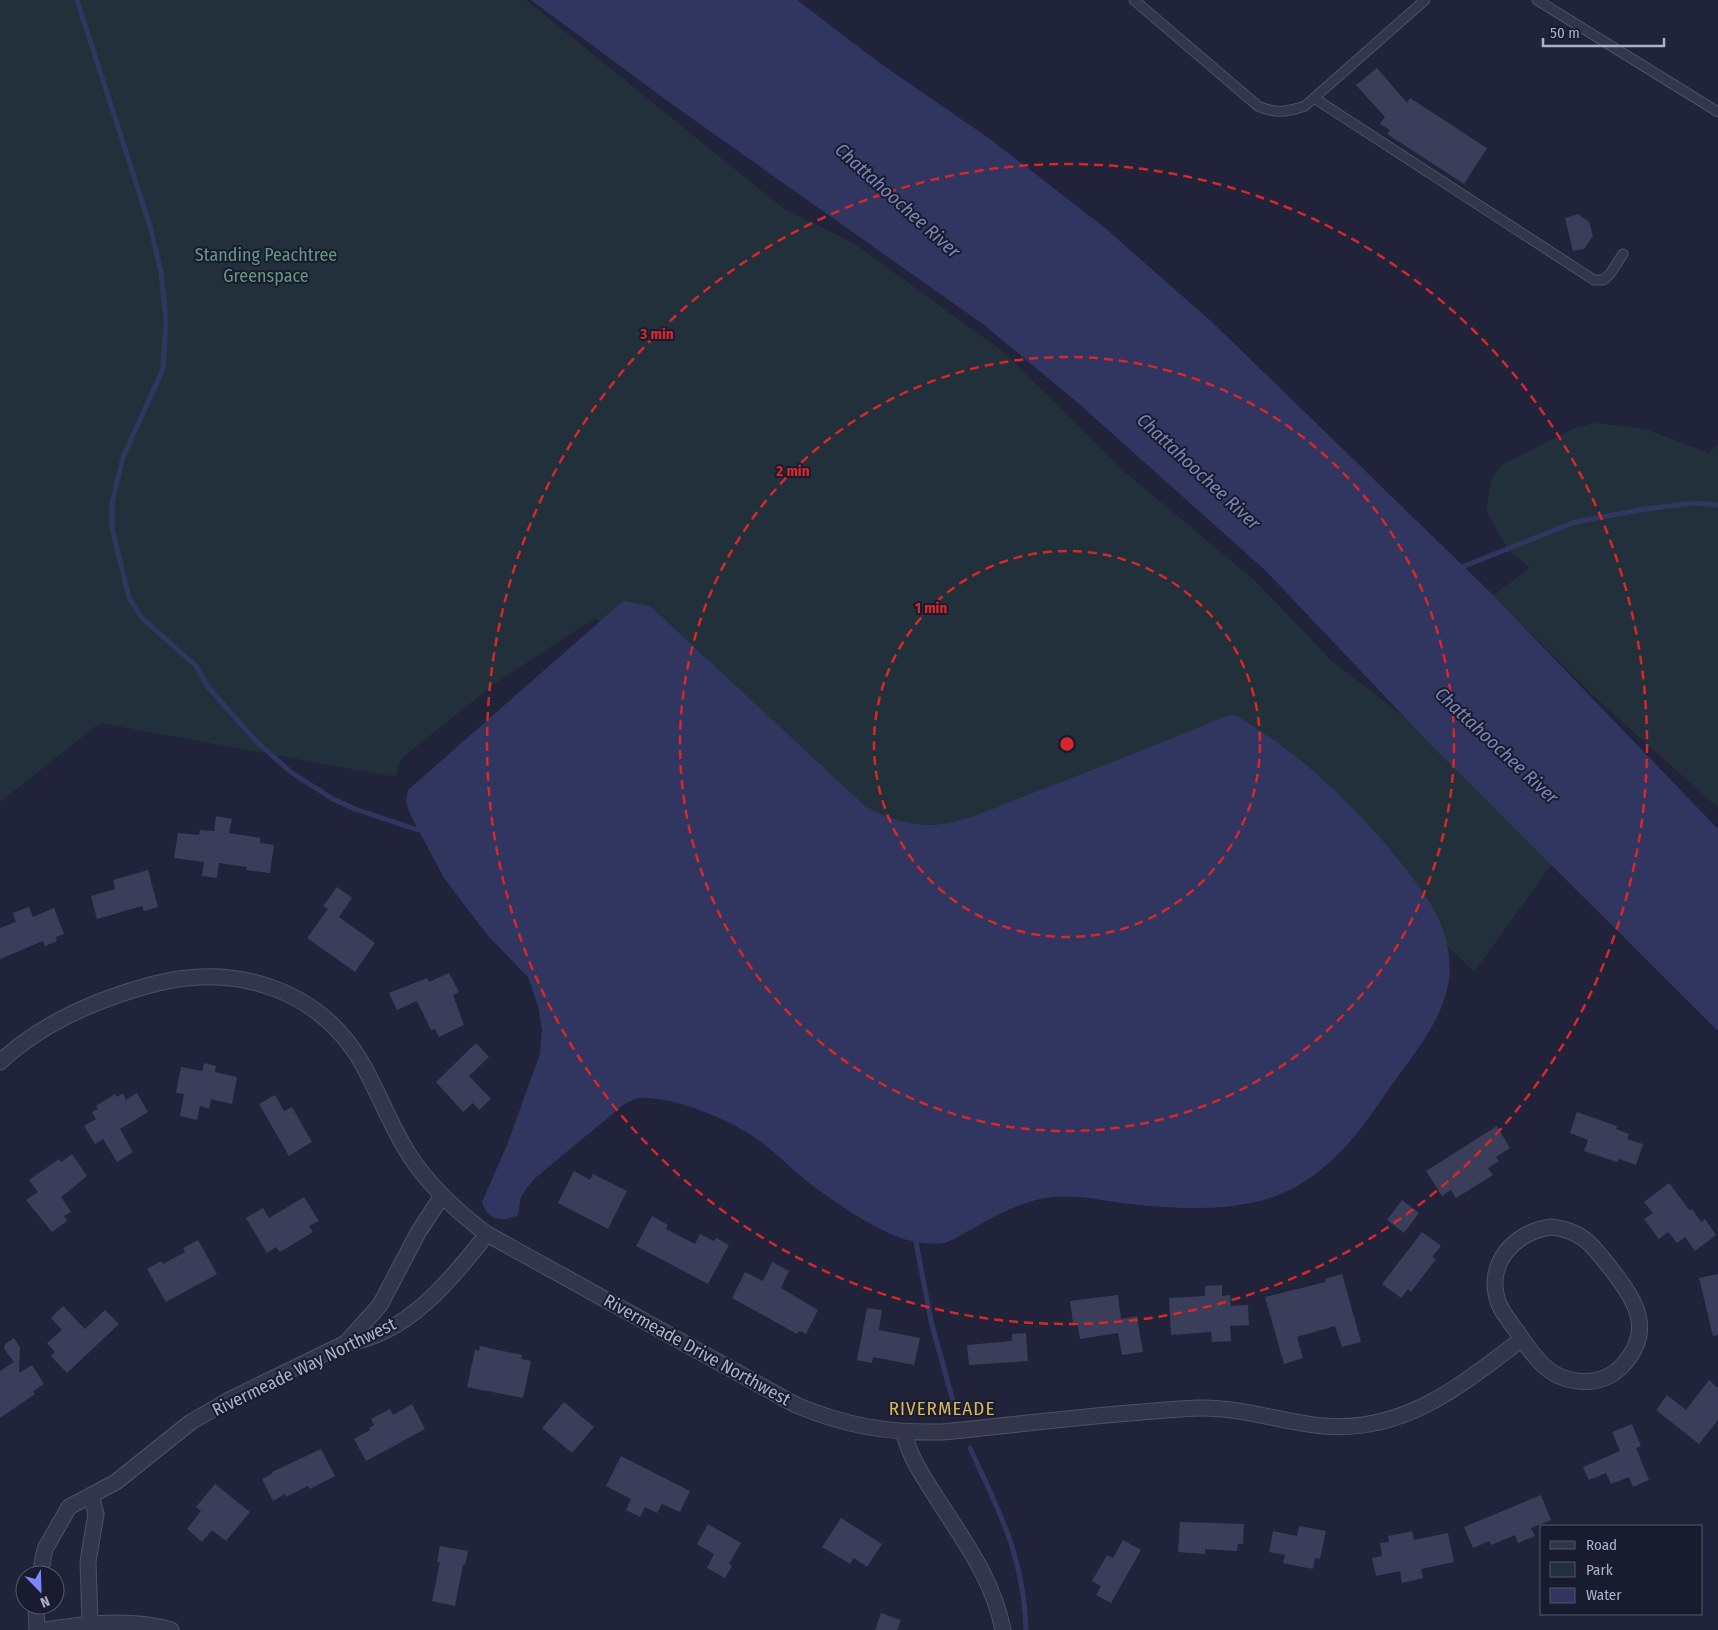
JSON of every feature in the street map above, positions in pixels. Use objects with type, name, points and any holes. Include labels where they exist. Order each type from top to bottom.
[{"type":"street","name":"Rivermeade Drive Northwest","points":[[0,1062],[19,1044],[51,1024],[85,1007],[127,991],[175,979],[207,976],[238,978],[268,986],[293,996],[339,1032],[362,1064],[408,1153],[442,1196],[462,1216],[487,1234],[796,1405],[849,1424],[904,1432],[942,1432],[1202,1408],[1250,1413],[1322,1426],[1368,1424],[1402,1416],[1438,1400],[1522,1339]]},
{"type":"street","points":[[346,1343],[380,1305],[419,1231],[442,1196]]},
{"type":"street","points":[[1540,1228],[1565,1229],[1589,1241],[1630,1293],[1639,1313],[1640,1335],[1631,1356],[1616,1372],[1596,1381],[1576,1382],[1554,1374],[1540,1363],[1522,1339],[1500,1305],[1496,1290],[1496,1274],[1501,1258],[1511,1245],[1522,1235],[1540,1228]]},
{"type":"street","name":"Rivermeade Way Northwest","points":[[42,1565],[45,1549],[69,1506],[116,1482],[191,1422],[229,1400],[346,1343],[355,1342],[381,1332],[422,1306],[454,1276],[487,1234]]},
{"type":"street","points":[[904,1432],[913,1461],[987,1578],[999,1608],[1003,1630]]},
{"type":"street","points":[[90,1623],[88,1562],[96,1514],[91,1495]]},
{"type":"street","points":[[36,1615],[37,1630]]},
{"type":"street","points":[[44,1630],[90,1623],[144,1624],[171,1630]]},
{"type":"lane","points":[[1134,0],[1258,106],[1285,113],[1305,106],[1425,0]]},
{"type":"lane","points":[[1537,0],[1718,112]]},
{"type":"lane","points":[[1314,98],[1594,280],[1603,280],[1610,274],[1623,254]]},
{"type":"green space","name":"Standing Peachtree Greenspace","points":[[0,0],[526,0],[784,209],[855,244],[1005,353],[1126,473],[1254,580],[1332,661],[1438,743],[1557,857],[1474,972],[1268,767],[972,824],[881,829],[765,718],[595,618],[496,683],[402,758],[395,777],[100,723],[0,802]]},
{"type":"green space","points":[[1595,423],[1645,429],[1709,453],[1718,444],[1718,808],[1599,701],[1493,595],[1530,568],[1508,550],[1486,511],[1492,478],[1502,465],[1574,428]]},
{"type":"water","name":"Chattahoochee River","points":[[531,0],[797,0],[881,64],[990,139],[1105,228],[1213,323],[1493,595],[1718,829],[1718,1031],[1431,745],[1266,571],[1077,402],[984,325],[673,105]]},
{"type":"water","points":[[623,601],[650,606],[866,807],[908,823],[935,825],[968,818],[1229,715],[1237,716],[1269,736],[1307,765],[1347,802],[1386,844],[1433,908],[1447,942],[1450,971],[1445,996],[1432,1027],[1344,1149],[1311,1177],[1293,1188],[1273,1197],[1251,1203],[1236,1206],[1190,1208],[1159,1207],[1072,1197],[1049,1198],[1036,1200],[1010,1209],[944,1243],[915,1242],[887,1232],[846,1209],[809,1183],[762,1143],[731,1123],[703,1111],[674,1102],[640,1098],[622,1106],[534,1179],[521,1196],[518,1215],[507,1219],[492,1216],[484,1208],[482,1202],[507,1145],[540,1054],[542,1030],[538,1006],[528,977],[488,936],[444,878],[410,814],[406,802],[408,790]]},
{"type":"building","points":[[1377,68],[1407,103],[1410,98],[1487,148],[1464,184],[1387,134],[1390,130],[1380,124],[1385,117],[1356,85]]},
{"type":"building","points":[[1578,214],[1589,222],[1593,236],[1584,249],[1573,251],[1565,218]]},
{"type":"building","points":[[216,816],[232,819],[229,833],[260,838],[260,843],[274,845],[270,873],[246,870],[247,867],[219,863],[217,878],[202,876],[204,862],[174,858],[178,833],[199,835],[200,830],[214,831]]},
{"type":"building","points":[[148,870],[158,907],[144,911],[142,906],[97,919],[91,896],[115,889],[113,880]]},
{"type":"building","points":[[337,887],[352,898],[339,917],[375,943],[355,972],[307,938],[328,909],[323,906]]},
{"type":"building","points":[[29,907],[33,917],[54,908],[64,934],[56,937],[57,941],[45,946],[43,941],[0,959],[0,928],[16,922],[13,913]]},
{"type":"building","points":[[449,973],[459,992],[453,995],[464,1025],[439,1037],[435,1029],[431,1030],[417,1001],[397,1010],[389,993],[427,978],[429,982]]},
{"type":"building","points":[[476,1043],[489,1057],[469,1076],[491,1099],[479,1110],[473,1103],[463,1112],[436,1082]]},
{"type":"building","points":[[204,1063],[216,1066],[215,1072],[237,1077],[232,1104],[211,1099],[209,1109],[200,1106],[197,1120],[180,1116],[184,1094],[176,1093],[181,1067],[202,1071]]},
{"type":"building","points":[[123,1093],[126,1100],[137,1093],[148,1112],[120,1129],[133,1152],[117,1162],[103,1139],[95,1144],[84,1126],[96,1119],[92,1112],[98,1109],[96,1106],[115,1094],[117,1097]]},
{"type":"building","points":[[275,1095],[284,1111],[292,1107],[312,1142],[289,1156],[259,1104]]},
{"type":"building","points":[[1577,1112],[1617,1126],[1616,1129],[1629,1134],[1627,1139],[1643,1144],[1636,1165],[1619,1159],[1617,1162],[1584,1151],[1588,1140],[1570,1133]]},
{"type":"building","points":[[1497,1126],[1510,1148],[1496,1157],[1499,1161],[1488,1168],[1493,1175],[1456,1198],[1451,1190],[1442,1196],[1426,1171]]},
{"type":"building","points":[[72,1154],[87,1176],[61,1197],[71,1212],[64,1216],[67,1221],[52,1232],[26,1200],[38,1192],[29,1180],[59,1159],[61,1162]]},
{"type":"building","points":[[574,1171],[590,1180],[593,1174],[627,1191],[608,1229],[558,1203]]},
{"type":"building","points":[[1669,1183],[1690,1211],[1692,1209],[1701,1222],[1705,1219],[1716,1235],[1695,1251],[1685,1237],[1677,1243],[1668,1232],[1659,1239],[1644,1219],[1653,1213],[1644,1202]]},
{"type":"building","points":[[304,1197],[319,1221],[309,1226],[313,1232],[280,1252],[276,1247],[267,1253],[246,1218],[263,1208],[269,1218]]},
{"type":"building","points":[[1402,1200],[1419,1213],[1404,1233],[1387,1220]]},
{"type":"building","points":[[652,1216],[668,1225],[666,1229],[695,1244],[700,1234],[714,1241],[716,1238],[729,1245],[708,1284],[636,1246]]},
{"type":"building","points":[[1422,1232],[1441,1246],[1432,1257],[1436,1259],[1411,1292],[1408,1289],[1401,1298],[1382,1284]]},
{"type":"building","points":[[198,1240],[217,1274],[166,1302],[147,1269],[161,1261],[163,1264],[185,1252],[183,1248]]},
{"type":"building","points":[[772,1262],[789,1271],[781,1288],[818,1310],[806,1334],[799,1331],[797,1334],[732,1298],[745,1272],[763,1281]]},
{"type":"building","points":[[1342,1274],[1361,1342],[1342,1347],[1335,1326],[1297,1337],[1303,1358],[1284,1364],[1265,1297],[1326,1282],[1325,1279]]},
{"type":"building","points":[[1718,1274],[1718,1335],[1713,1336],[1699,1278]]},
{"type":"building","points":[[1222,1285],[1222,1296],[1230,1295],[1231,1306],[1248,1305],[1249,1325],[1230,1326],[1231,1341],[1212,1342],[1211,1332],[1171,1335],[1169,1298],[1205,1296],[1205,1286]]},
{"type":"building","points":[[1118,1295],[1121,1319],[1137,1316],[1143,1352],[1122,1355],[1118,1333],[1080,1339],[1077,1322],[1073,1323],[1070,1301]]},
{"type":"building","points":[[63,1306],[85,1329],[105,1310],[119,1324],[67,1373],[51,1356],[55,1352],[47,1343],[62,1330],[51,1318]]},
{"type":"building","points":[[867,1308],[882,1310],[879,1330],[920,1338],[914,1365],[873,1357],[872,1363],[857,1360]]},
{"type":"building","points":[[1026,1333],[1028,1361],[969,1365],[967,1345],[1012,1341],[1012,1334]]},
{"type":"building","points":[[14,1338],[20,1347],[19,1373],[32,1365],[44,1384],[33,1391],[35,1394],[0,1418],[0,1371],[14,1362],[4,1349],[5,1344]]},
{"type":"building","points":[[480,1346],[522,1355],[521,1359],[531,1361],[523,1398],[467,1387],[475,1350],[479,1351]]},
{"type":"building","points":[[1709,1380],[1718,1388],[1718,1420],[1699,1444],[1656,1410],[1667,1395],[1686,1410]]},
{"type":"building","points":[[564,1402],[594,1427],[572,1453],[542,1428]]},
{"type":"building","points":[[412,1404],[425,1429],[366,1461],[354,1439],[370,1430],[369,1428],[374,1425],[371,1419],[390,1409],[393,1415]]},
{"type":"building","points":[[1632,1424],[1641,1446],[1636,1448],[1649,1480],[1633,1487],[1629,1477],[1611,1484],[1606,1473],[1589,1480],[1583,1467],[1620,1451],[1612,1432]]},
{"type":"building","points":[[321,1449],[335,1476],[310,1489],[308,1486],[286,1497],[285,1494],[273,1501],[262,1479],[272,1472]]},
{"type":"building","points":[[621,1456],[690,1491],[680,1512],[662,1504],[657,1513],[645,1507],[640,1517],[626,1510],[631,1499],[606,1486]]},
{"type":"building","points":[[215,1484],[250,1512],[226,1541],[212,1530],[202,1542],[187,1529],[201,1511],[196,1507]]},
{"type":"building","points":[[1541,1495],[1551,1520],[1531,1528],[1535,1536],[1518,1543],[1515,1535],[1491,1545],[1489,1541],[1473,1548],[1464,1527]]},
{"type":"building","points":[[841,1518],[882,1544],[867,1567],[854,1558],[850,1564],[822,1547]]},
{"type":"building","points":[[1180,1522],[1244,1524],[1243,1544],[1238,1544],[1237,1551],[1205,1549],[1205,1554],[1178,1552]]},
{"type":"building","points":[[708,1524],[741,1543],[729,1564],[732,1566],[725,1578],[707,1568],[714,1554],[697,1544]]},
{"type":"building","points":[[1299,1526],[1326,1531],[1320,1559],[1315,1558],[1313,1569],[1283,1563],[1285,1555],[1269,1552],[1273,1531],[1297,1536]]},
{"type":"building","points":[[1412,1531],[1414,1540],[1448,1533],[1454,1562],[1421,1569],[1423,1578],[1402,1583],[1400,1571],[1376,1576],[1372,1558],[1382,1556],[1380,1543],[1389,1542],[1388,1536]]},
{"type":"building","points":[[1123,1540],[1141,1550],[1111,1603],[1096,1595],[1101,1586],[1092,1581],[1107,1555],[1113,1558]]},
{"type":"building","points":[[440,1546],[468,1551],[465,1565],[463,1565],[455,1606],[432,1601],[440,1562],[437,1562]]},
{"type":"building","points":[[881,1613],[901,1620],[897,1630],[875,1630]]},
{"type":"waterway","points":[[77,0],[150,226],[161,272],[166,320],[163,369],[123,457],[112,503],[112,528],[129,598],[142,618],[196,666],[208,687],[256,741],[292,773],[333,799],[355,809],[418,830]]},
{"type":"waterway","points":[[1457,569],[1575,522],[1646,509],[1694,503],[1718,505]]},
{"type":"waterway","points":[[916,1242],[931,1321],[956,1412]]},
{"type":"waterway","points":[[970,1448],[1009,1536],[1021,1580],[1026,1630]]},
{"type":"district","name":"RIVERMEADE","points":[[942,1408]]}]
